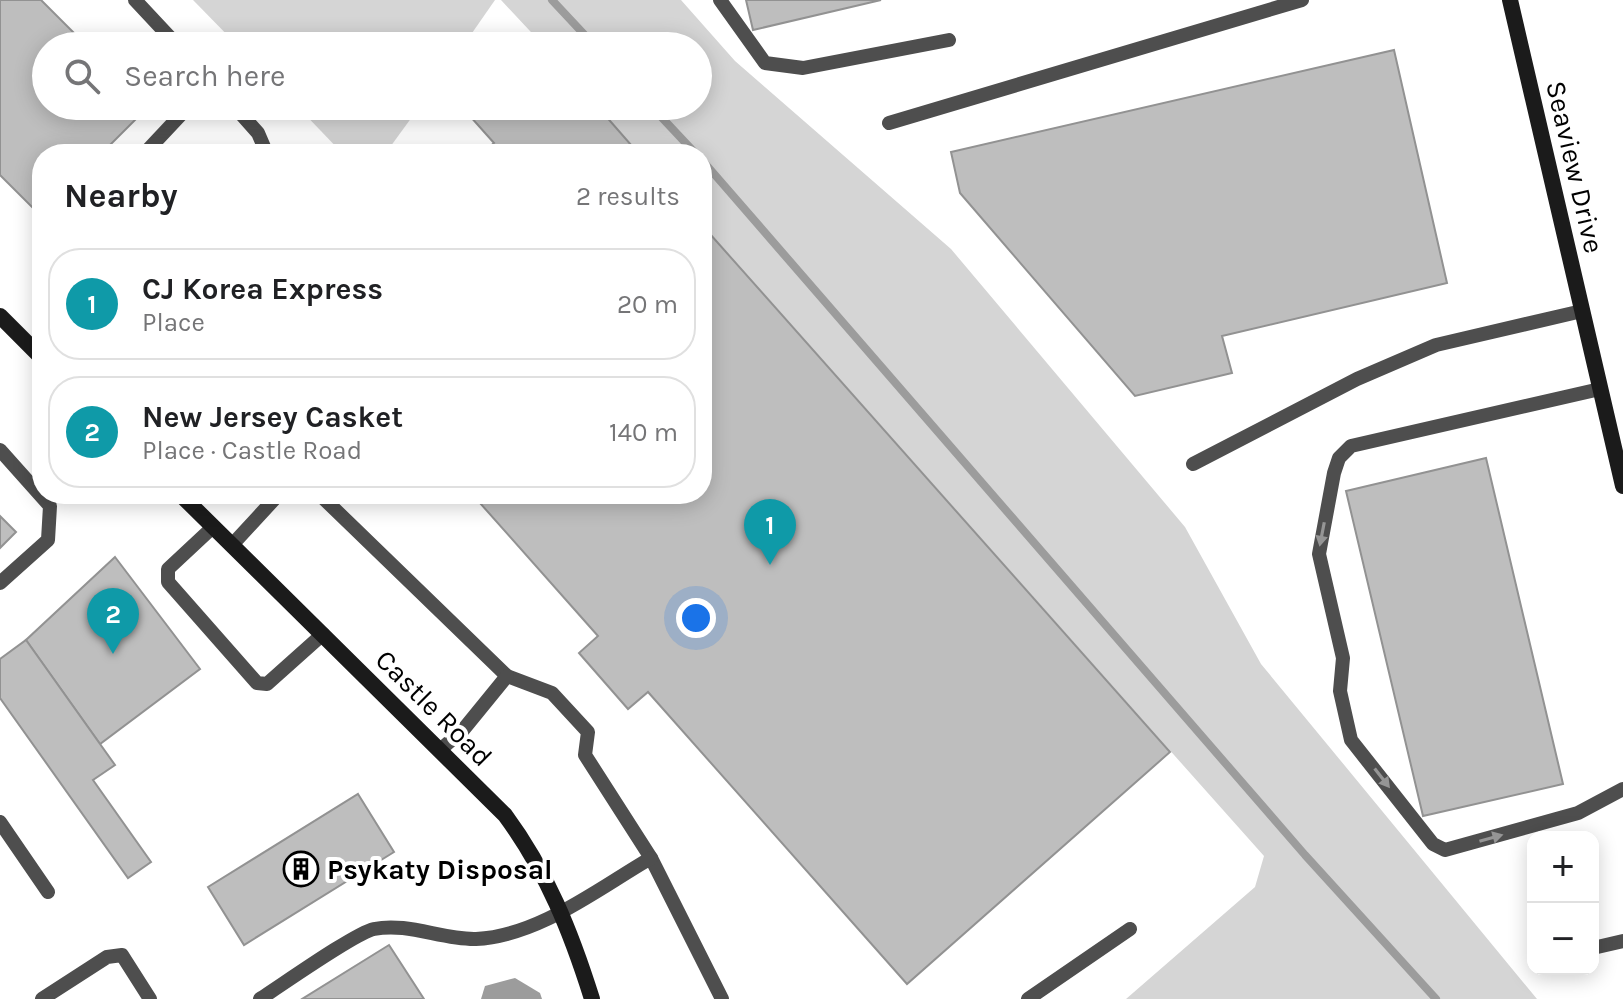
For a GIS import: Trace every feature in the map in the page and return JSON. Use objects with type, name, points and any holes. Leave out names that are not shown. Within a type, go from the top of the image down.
[{"type":"street","name":"Seaview Drive","points":[[1510,0],[1623,486]]},
{"type":"street","points":[[0,316],[32,348]]},
{"type":"street","name":"Castle Road","points":[[190,504],[505,815],[543,869],[562,910],[592,999]]},
{"type":"lane","points":[[135,0],[165,32]]},
{"type":"lane","points":[[720,0],[765,63],[803,68],[949,40]]},
{"type":"lane","points":[[889,123],[1302,0]]},
{"type":"lane","points":[[153,144],[176,120]]},
{"type":"lane","points":[[246,120],[263,144]]},
{"type":"lane","points":[[1193,464],[1357,379],[1436,345],[1582,311]]},
{"type":"lane","points":[[1527,834],[1445,850],[1433,844],[1351,740],[1340,691],[1343,658],[1319,554],[1339,458],[1351,446],[1600,389]]},
{"type":"lane","points":[[0,450],[32,486]]},
{"type":"lane","points":[[0,583],[48,540],[48,504]]},
{"type":"lane","points":[[232,545],[270,504]]},
{"type":"lane","points":[[329,504],[507,676],[552,693],[588,732],[585,755],[651,858],[698,958],[722,999]]},
{"type":"lane","points":[[213,527],[168,569],[168,582],[257,683],[267,684],[323,634]]},
{"type":"lane","points":[[440,750],[463,730],[507,676]]},
{"type":"lane","points":[[1540,831],[1623,789]]},
{"type":"lane","points":[[0,822],[48,892]]},
{"type":"lane","points":[[260,999],[371,929],[399,928],[475,939],[510,933],[562,910],[651,858]]},
{"type":"lane","points":[[1028,999],[1130,929]]},
{"type":"lane","points":[[1599,947],[1623,941]]},
{"type":"lane","points":[[42,999],[107,957],[122,955],[150,999]]},
{"type":"shaded area","points":[[193,0],[495,0],[473,32],[224,32]]},
{"type":"shaded area","points":[[501,0],[681,0],[709,32],[531,32]]},
{"type":"shaded area","points":[[712,35],[735,61],[951,249],[1185,527],[1261,664],[1537,999],[1126,999],[1255,887],[1264,856],[712,236],[712,144],[630,144],[609,120],[712,120]]},
{"type":"shaded area","points":[[310,120],[410,120],[392,144],[333,144]]},
{"type":"shaded area","points":[[515,978],[540,993],[542,999],[481,999],[485,986]]},
{"type":"building","points":[[0,0],[41,0],[73,32],[32,32],[32,120],[135,120],[111,144],[32,144],[32,207],[0,175]]},
{"type":"building","points":[[746,0],[881,0],[753,30]]},
{"type":"building","points":[[1394,50],[1447,283],[1222,336],[1232,373],[1135,396],[960,193],[951,152]]},
{"type":"building","points":[[473,120],[609,120],[630,144],[493,144]]},
{"type":"building","points":[[712,236],[1170,752],[907,984],[648,692],[628,709],[579,653],[598,636],[481,504],[712,504]]},
{"type":"building","points":[[1486,458],[1563,784],[1423,816],[1346,491]]},
{"type":"building","points":[[0,516],[16,532],[0,548]]},
{"type":"building","points":[[115,557],[200,669],[100,744],[26,640]]},
{"type":"building","points":[[26,640],[115,765],[93,780],[151,862],[128,878],[0,698],[0,659]]},
{"type":"building","name":"Psykaty Disposal","points":[[358,794],[394,852],[244,945],[208,887]]},
{"type":"building","points":[[389,945],[424,999],[302,999]]},
{"type":"waterway","points":[[552,0],[582,32]]},
{"type":"waterway","points":[[664,120],[687,144]]},
{"type":"waterway","points":[[712,172],[1305,855],[1436,999]]},
{"type":"place","name":"CJ Korea Express","points":[[770,565]]},
{"type":"place","name":"New Jersey Casket","points":[[113,654]]},
{"type":"place","name":"Psykaty Disposal","points":[[301,869]]}]
